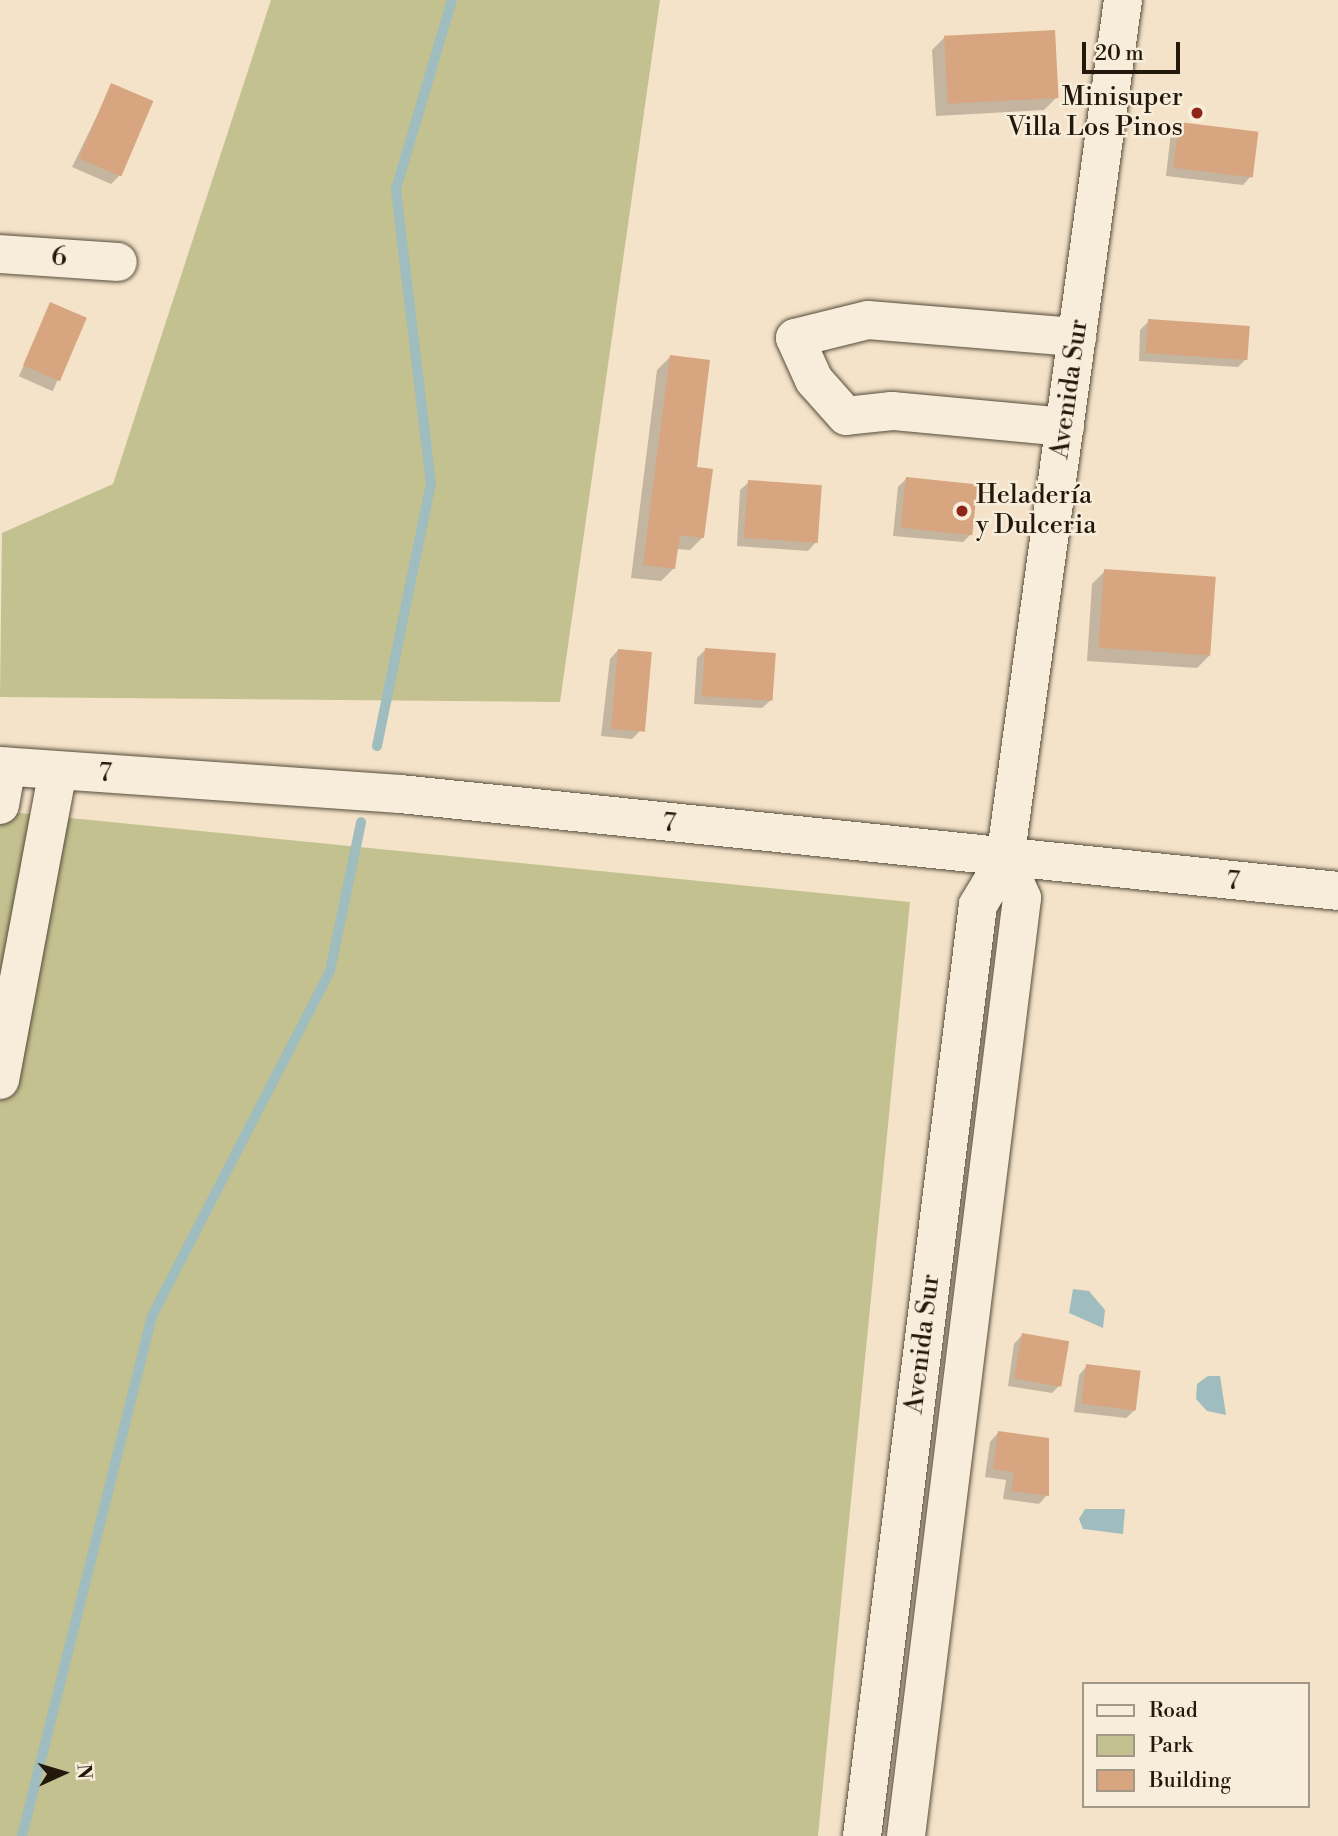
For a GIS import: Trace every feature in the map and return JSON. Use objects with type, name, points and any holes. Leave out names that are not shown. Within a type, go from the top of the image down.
[{"type":"street","name":"Avenida Sur","points":[[862,1836],[978,905],[1005,860],[1123,0]]},
{"type":"street","name":"6","points":[[0,254],[118,262]]},
{"type":"street","points":[[1065,427],[892,411],[846,416],[814,380],[794,338],[868,320],[1077,337]]},
{"type":"street","points":[[0,805],[3,766]]},
{"type":"street","name":"7","points":[[3,766],[400,794],[1005,860],[1338,891]]},
{"type":"street","points":[[0,1080],[58,771]]},
{"type":"street","name":"Avenida Sur","points":[[906,1836],[1023,898],[1005,860]]},
{"type":"green space","points":[[271,0],[660,0],[560,702],[0,697],[2,533],[113,484]]},
{"type":"green space","points":[[0,811],[910,902],[818,1836],[0,1836]]},
{"type":"water","points":[[1073,1289],[1089,1291],[1105,1310],[1103,1328],[1069,1313]]},
{"type":"water","points":[[1208,1376],[1220,1376],[1226,1415],[1207,1411],[1196,1399],[1197,1384]]},
{"type":"water","points":[[1085,1509],[1125,1509],[1123,1534],[1083,1529],[1079,1519]]},
{"type":"building","points":[[1055,30],[1059,98],[948,104],[944,36]]},
{"type":"building","points":[[111,83],[153,101],[121,176],[79,158]]},
{"type":"building","points":[[1179,122],[1258,132],[1253,177],[1173,168]]},
{"type":"building","points":[[50,302],[87,318],[60,381],[23,366]]},
{"type":"building","points":[[1148,319],[1250,326],[1247,360],[1146,353]]},
{"type":"building","points":[[670,355],[710,360],[697,467],[713,469],[704,538],[680,535],[675,569],[643,565]]},
{"type":"building","points":[[906,477],[978,485],[972,535],[901,528]]},
{"type":"building","points":[[748,480],[822,485],[818,543],[744,538]]},
{"type":"building","points":[[1104,569],[1216,577],[1210,656],[1098,648]]},
{"type":"building","points":[[705,648],[776,653],[772,701],[702,696]]},
{"type":"building","points":[[618,649],[652,652],[645,732],[611,729]]},
{"type":"building","points":[[1022,1333],[1069,1341],[1061,1387],[1014,1378]]},
{"type":"building","points":[[1086,1364],[1141,1371],[1136,1410],[1081,1404]]},
{"type":"building","points":[[998,1431],[1049,1438],[1049,1496],[1011,1491],[1014,1472],[993,1469]]},
{"type":"waterway","points":[[377,746],[431,484],[396,189],[452,0]]},
{"type":"waterway","points":[[22,1836],[152,1316],[330,971],[361,822]]},
{"type":"place","name":"Minisuper Villa Los Pinos","points":[[1197,113]]},
{"type":"place","name":"Heladería y Dulceria","points":[[962,511]]}]
